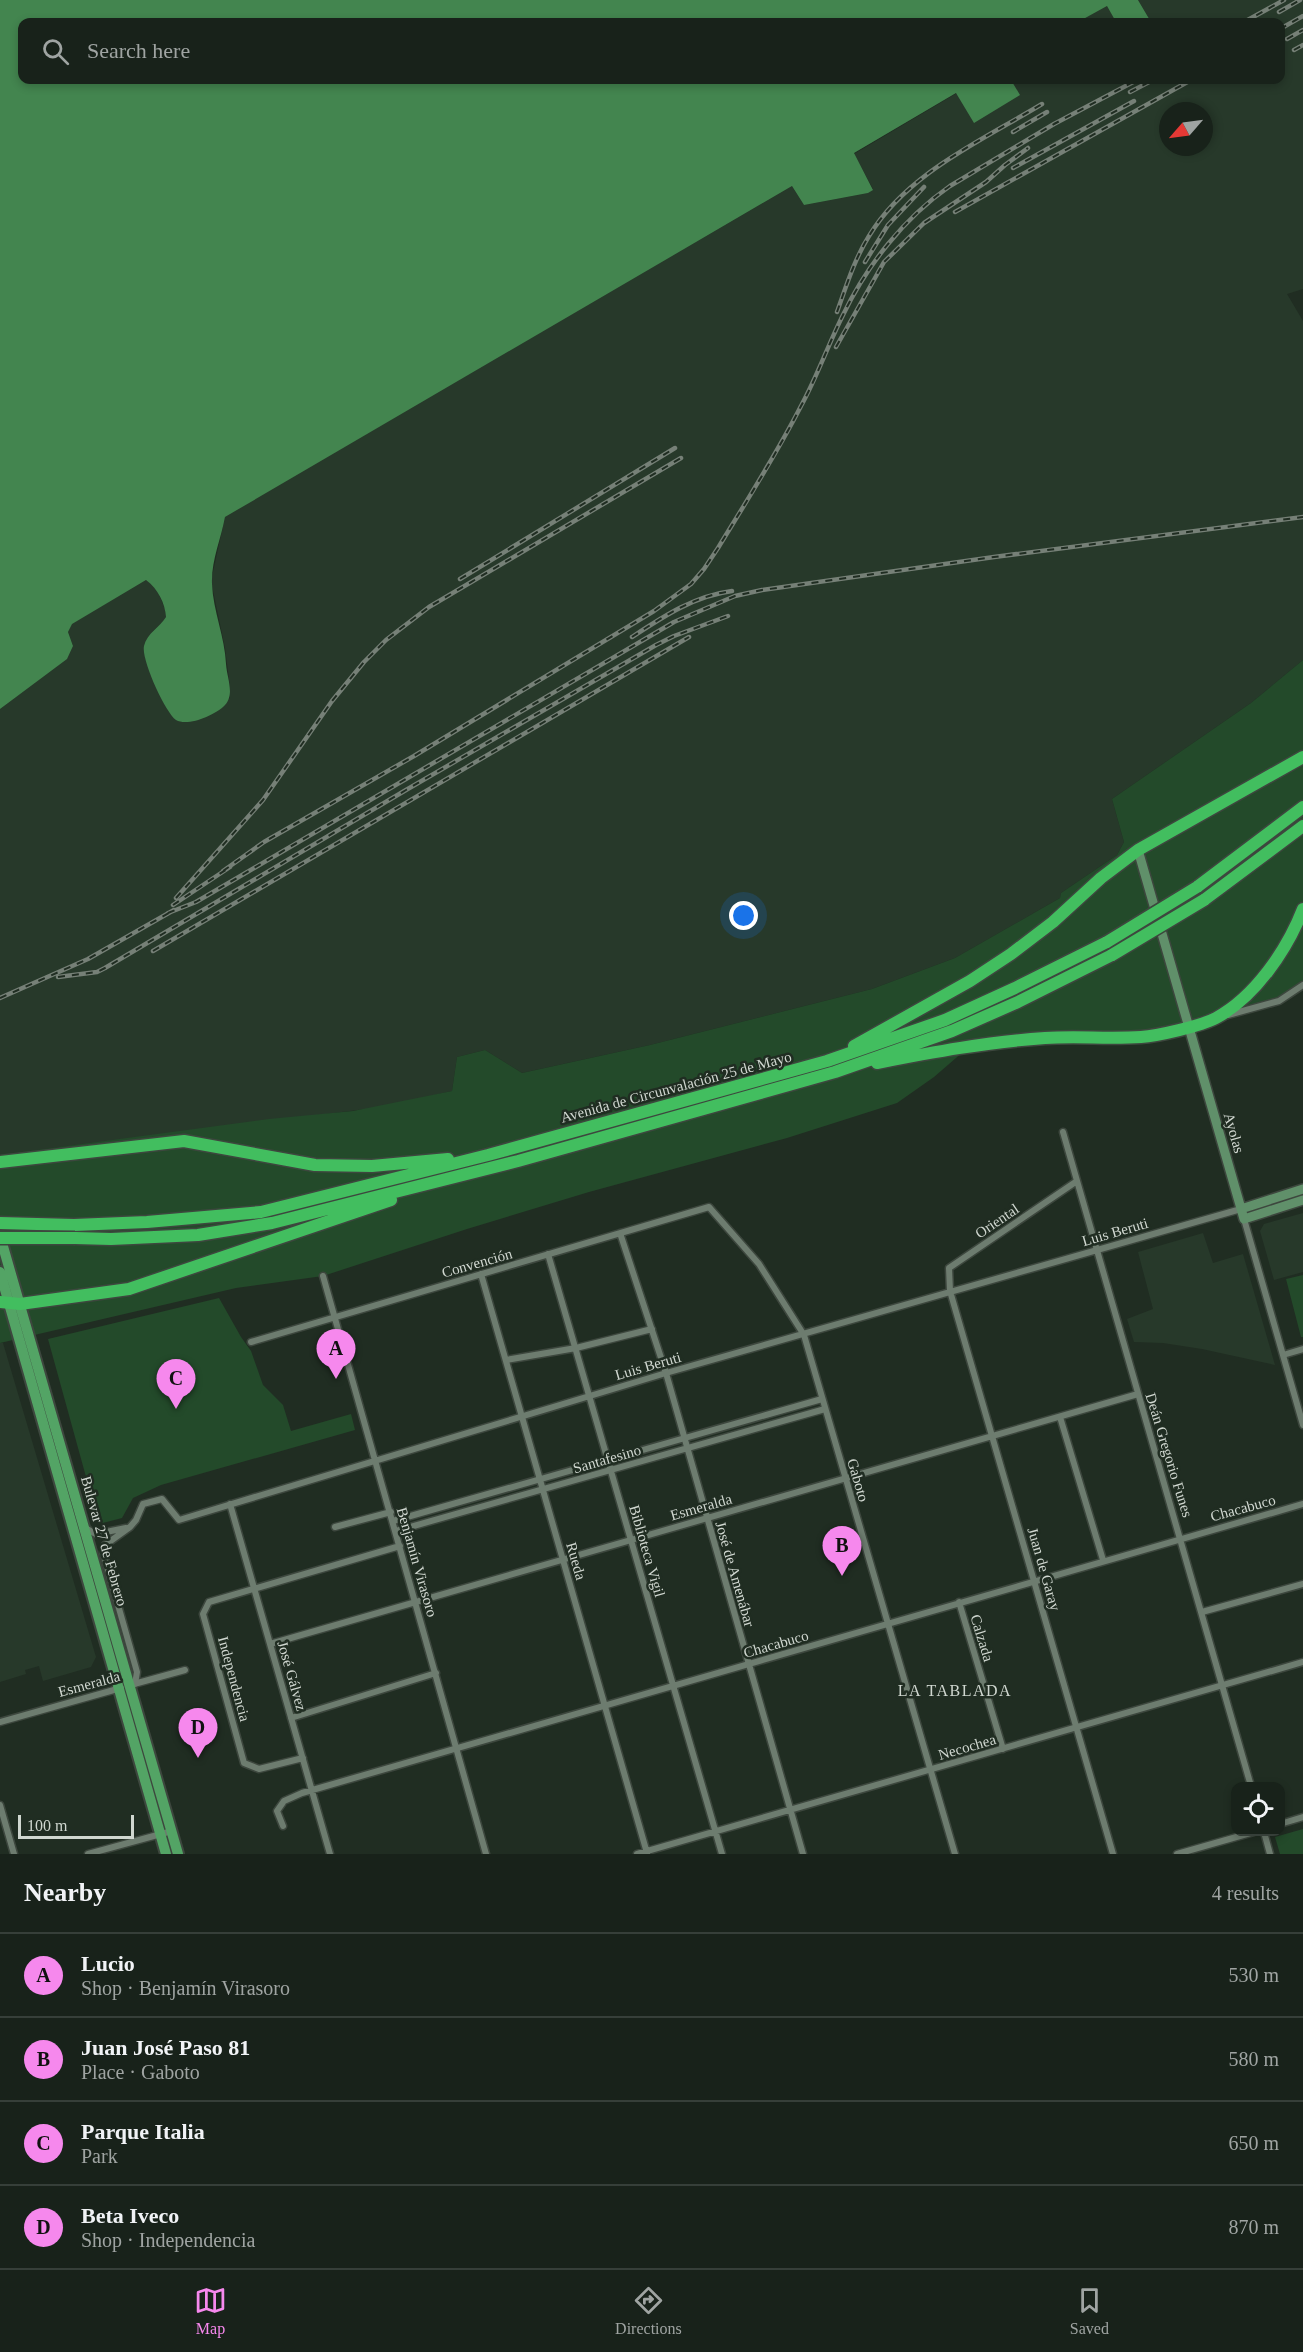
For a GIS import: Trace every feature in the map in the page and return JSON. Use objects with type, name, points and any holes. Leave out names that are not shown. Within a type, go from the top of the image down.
[{"type":"highway","points":[[827,1061],[970,981],[1053,922],[1101,878],[1138,850],[1303,757]]},
{"type":"highway","name":"Avenida de Circunvalación 25 de Mayo","points":[[0,1223],[114,1224],[261,1212],[488,1155],[827,1061],[945,1020],[1107,942],[1197,887],[1303,807]]},
{"type":"highway","name":"Avenida de Circunvalación 25 de Mayo","points":[[0,1237],[144,1238],[198,1235],[272,1223],[466,1173],[835,1072],[963,1026],[1018,1002],[1112,955],[1204,900],[1303,826]]},
{"type":"highway","points":[[835,1072],[970,1045],[1046,1038],[1143,1037],[1188,1027],[1215,1018],[1245,996],[1266,974],[1297,925],[1303,909]]},
{"type":"highway","points":[[0,1162],[184,1141],[315,1164],[372,1166],[488,1155]]},
{"type":"highway","points":[[10,1303],[129,1289],[466,1173]]},
{"type":"main road","name":"Bulevar 27 de Febrero","points":[[0,1237],[10,1303],[166,1854]]},
{"type":"main road","name":"Bulevar 27 de Febrero","points":[[0,1272],[85,1528],[133,1685],[178,1854]]},
{"type":"street","name":"Ayolas","points":[[1138,850],[1303,1425]]},
{"type":"street","points":[[1215,1018],[1279,1001],[1303,985]]},
{"type":"street","name":"Deán Gregorio Funes","points":[[1063,1132],[1250,1782]]},
{"type":"street","name":"Oriental","points":[[950,1291],[949,1268],[1077,1181]]},
{"type":"street","points":[[1242,1214],[1303,1190]]},
{"type":"street","points":[[1242,1214],[1303,1200]]},
{"type":"street","name":"Convención","points":[[250,1342],[709,1207]]},
{"type":"street","name":"Gaboto","points":[[709,1207],[759,1264],[804,1335],[955,1854]]},
{"type":"street","name":"Luis Beruti","points":[[130,1527],[143,1504],[162,1499],[178,1520],[376,1459],[950,1291],[1097,1250],[1242,1214]]},
{"type":"street","name":"José de Amenábar","points":[[620,1233],[666,1373],[803,1854]]},
{"type":"street","name":"Biblioteca Vigil","points":[[548,1254],[722,1854]]},
{"type":"street","name":"Rueda","points":[[482,1274],[647,1853]]},
{"type":"street","name":"Benjamín Virasoro","points":[[323,1276],[486,1854]]},
{"type":"street","name":"Juan de Garay","points":[[950,1291],[1113,1854]]},
{"type":"street","points":[[506,1360],[576,1348],[652,1329]]},
{"type":"street","points":[[1283,1354],[1303,1349]]},
{"type":"street","name":"Esmeralda","points":[[270,1644],[1138,1394]]},
{"type":"street","name":"Santafesino","points":[[393,1521],[822,1399]]},
{"type":"street","name":"Santafesino","points":[[396,1531],[825,1409]]},
{"type":"street","points":[[1060,1417],[1103,1560]]},
{"type":"street","name":"José Gálvez","points":[[230,1504],[330,1854]]},
{"type":"street","name":"Chacabuco","points":[[283,1826],[277,1811],[284,1801],[312,1790],[1181,1537],[1303,1504]]},
{"type":"street","points":[[335,1527],[391,1512]]},
{"type":"street","points":[[85,1528],[96,1534],[130,1527]]},
{"type":"street","points":[[130,1527],[109,1541],[103,1552],[137,1672],[133,1685]]},
{"type":"street","points":[[254,1589],[400,1546]]},
{"type":"street","points":[[1202,1612],[1303,1584]]},
{"type":"street","name":"Independencia","points":[[254,1589],[209,1602],[203,1614],[244,1763],[259,1769],[303,1758]]},
{"type":"street","name":"Calzada","points":[[959,1602],[1003,1749]]},
{"type":"street","name":"Necochea","points":[[637,1854],[647,1853],[716,1831],[1303,1662]]},
{"type":"street","name":"Esmeralda","points":[[0,1722],[185,1670]]},
{"type":"street","points":[[291,1718],[436,1674]]},
{"type":"street","points":[[0,1805],[14,1854]]},
{"type":"street","points":[[1285,1823],[1303,1817]]},
{"type":"street","points":[[88,1854],[172,1831]]},
{"type":"street","points":[[1177,1854],[1240,1836]]},
{"type":"street","points":[[1265,1836],[1270,1854]]},
{"type":"shaded area","points":[[0,0],[1138,0],[1149,18],[1114,18],[1107,6],[1085,18],[18,18],[18,84],[1013,84],[1020,95],[974,123],[956,93],[854,153],[873,190],[868,193],[804,205],[792,186],[225,517],[215,558],[212,584],[230,693],[227,703],[214,713],[194,721],[181,722],[171,715],[160,696],[146,662],[144,646],[166,617],[160,597],[146,580],[72,624],[68,632],[73,646],[67,659],[0,709]]},
{"type":"shaded area","points":[[1138,0],[1303,0],[1303,289],[1287,294],[1303,321],[1303,660],[1251,703],[1112,799],[1124,842],[1117,855],[1061,893],[1060,898],[955,958],[872,989],[650,1045],[522,1073],[485,1050],[457,1057],[452,1091],[382,1107],[0,1155],[0,709],[67,658],[73,646],[68,632],[71,624],[146,580],[151,583],[158,592],[166,617],[153,631],[145,658],[169,712],[183,722],[198,719],[230,698],[225,648],[211,581],[225,517],[792,186],[804,205],[868,193],[873,189],[854,154],[957,93],[1019,95],[1013,84],[1285,84],[1285,18],[1149,18]]},
{"type":"shaded area","points":[[1107,6],[1114,18],[1085,18]]},
{"type":"shaded area","points":[[1303,660],[1303,985],[1279,1001],[1143,1037],[971,1045],[934,1077],[897,1103],[787,1138],[589,1192],[323,1276],[236,1288],[0,1343],[0,1155],[269,1119],[353,1111],[452,1091],[457,1057],[485,1050],[522,1073],[650,1045],[872,989],[955,958],[1060,898],[1061,893],[1117,855],[1124,842],[1112,799],[1251,703]]},
{"type":"shaded area","points":[[1303,1213],[1303,1272],[1274,1280],[1260,1231],[1264,1224]]},
{"type":"shaded area","points":[[1203,1233],[1213,1263],[1243,1254],[1275,1365],[1202,1349],[1163,1343],[1134,1342],[1127,1319],[1153,1309],[1138,1252]]},
{"type":"shaded area","points":[[1303,1275],[1303,1337],[1301,1337],[1286,1279]]},
{"type":"shaded area","points":[[219,1298],[251,1351],[263,1385],[283,1405],[291,1431],[351,1414],[355,1430],[161,1485],[133,1498],[122,1518],[99,1524],[48,1339]]},
{"type":"shaded area","points":[[0,1343],[3,1343],[96,1657],[91,1667],[43,1681],[39,1666],[25,1670],[26,1674],[0,1682]]},
{"type":"shaded area","points":[[1303,1829],[1303,1854],[1280,1854],[1275,1837]]},
{"type":"railway","points":[[1251,18],[1284,0]]},
{"type":"railway","points":[[1279,12],[1300,0]]},
{"type":"railway","points":[[1285,26],[1303,16]]},
{"type":"railway","points":[[1287,39],[1303,30]]},
{"type":"railway","points":[[1294,50],[1303,45]]},
{"type":"railway","points":[[223,871],[264,842],[414,756],[654,611],[691,584],[718,548],[761,478],[807,395],[838,326],[863,278],[902,228],[950,186],[1054,124],[1129,84]]},
{"type":"railway","points":[[1130,92],[1145,84]]},
{"type":"railway","points":[[955,212],[1184,84]]},
{"type":"railway","points":[[1013,168],[1134,101]]},
{"type":"railway","points":[[837,312],[859,254],[869,236],[903,194],[924,176],[970,145],[1042,104]]},
{"type":"railway","points":[[1013,132],[1047,112]]},
{"type":"railway","points":[[836,347],[884,262],[924,223],[986,182],[1028,148]]},
{"type":"railway","points":[[865,262],[888,225],[924,187]]},
{"type":"railway","points":[[460,579],[675,448]]},
{"type":"railway","points":[[176,898],[263,800],[332,701],[364,662],[386,640],[429,607],[681,458]]},
{"type":"railway","points":[[168,913],[196,902],[674,622],[735,596],[762,590],[994,557],[1303,517]]},
{"type":"railway","points":[[632,637],[692,602],[732,591]]},
{"type":"railway","points":[[58,977],[97,972],[105,968],[656,645],[728,616]]},
{"type":"railway","points":[[153,951],[689,637]]},
{"type":"railway","points":[[173,905],[230,867]]},
{"type":"railway","points":[[0,998],[88,959],[174,910]]},
{"type":"place","name":"Lucio","points":[[336,1379]]},
{"type":"place","name":"Parque Italia","points":[[176,1409]]},
{"type":"place","name":"Juan José Paso 81","points":[[842,1576]]},
{"type":"place","name":"Beta Iveco","points":[[198,1758]]},
{"type":"district","name":"LA TABLADA","points":[[955,1690]]}]
